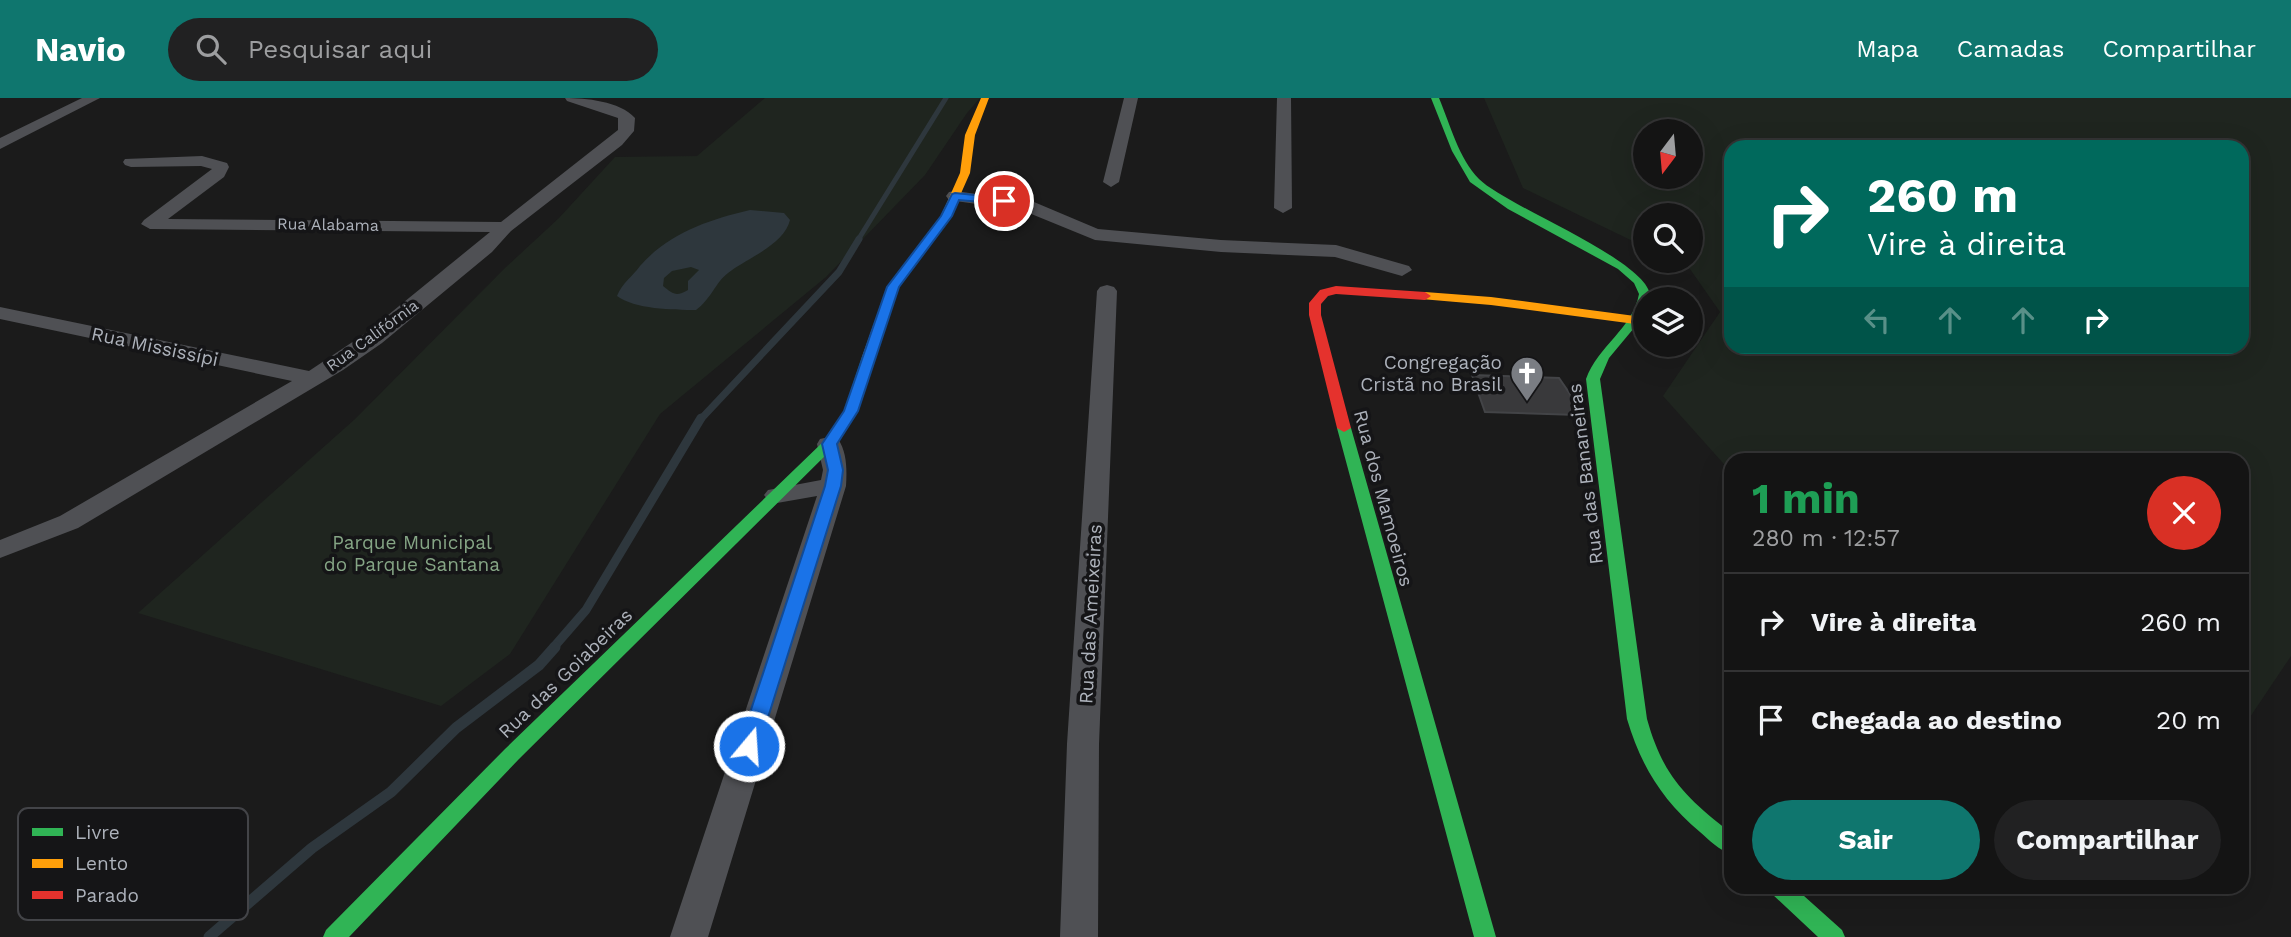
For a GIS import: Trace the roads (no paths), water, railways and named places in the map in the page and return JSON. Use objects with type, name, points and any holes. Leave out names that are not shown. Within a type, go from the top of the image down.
[{"type":"street","points":[[0,145],[93,98]]},
{"type":"street","name":"Rua Califórnia","points":[[0,550],[69,522],[374,338],[485,248],[505,227],[606,150],[626,131],[628,118],[572,98]]},
{"type":"street","name":"Rua das Goiabeiras","points":[[334,937],[512,754],[829,444],[851,411],[893,287],[946,216],[965,173],[970,135],[985,98]]},
{"type":"street","points":[[1111,182],[1131,98]]},
{"type":"street","points":[[1283,208],[1284,98]]},
{"type":"street","name":"Rua das Bananeiras","points":[[1435,98],[1451,139],[1475,181],[1514,210],[1621,264],[1640,280],[1643,287]]},
{"type":"street","name":"Rua Alabama","points":[[131,162],[202,161],[220,167],[218,173],[150,224],[222,222],[505,227]]},
{"type":"street","points":[[955,196],[1028,206],[1095,234],[1207,245],[1336,251],[1402,270]]},
{"type":"street","name":"Rua dos Mamoeiros","points":[[1485,937],[1440,767],[1383,580],[1315,315],[1315,303],[1324,293],[1336,290],[1420,294],[1633,320]]},
{"type":"street","name":"Rua das Ameixeiras","points":[[1079,937],[1083,744],[1107,291]]},
{"type":"street","name":"Rua Mississípi","points":[[0,313],[311,378]]},
{"type":"street","name":"Rua das Bananeiras","points":[[1633,322],[1602,356],[1595,368],[1593,379],[1637,719],[1642,746],[1654,773],[1688,811],[1724,839]]},
{"type":"street","points":[[689,937],[833,486],[835,470],[829,444]]},
{"type":"street","points":[[777,495],[833,486]]},
{"type":"street","name":"Rua Califórnia","points":[[0,570],[30,540]]},
{"type":"street","points":[[1787,894],[1834,937]]},
{"type":"waterway","points":[[858,240],[946,98]]},
{"type":"waterway","points":[[700,420],[839,272],[859,239]]},
{"type":"waterway","points":[[553,648],[586,610],[701,418]]},
{"type":"waterway","points":[[248,903],[312,848],[391,792],[456,728],[539,665],[555,647]]},
{"type":"waterway","points":[[209,937],[229,920]]},
{"type":"place","name":"Congregação Cristã no Brasil","points":[[1527,403]]},
{"type":"park label","name":"Parque Municipal do Parque Santana","points":[[412,553]]}]
